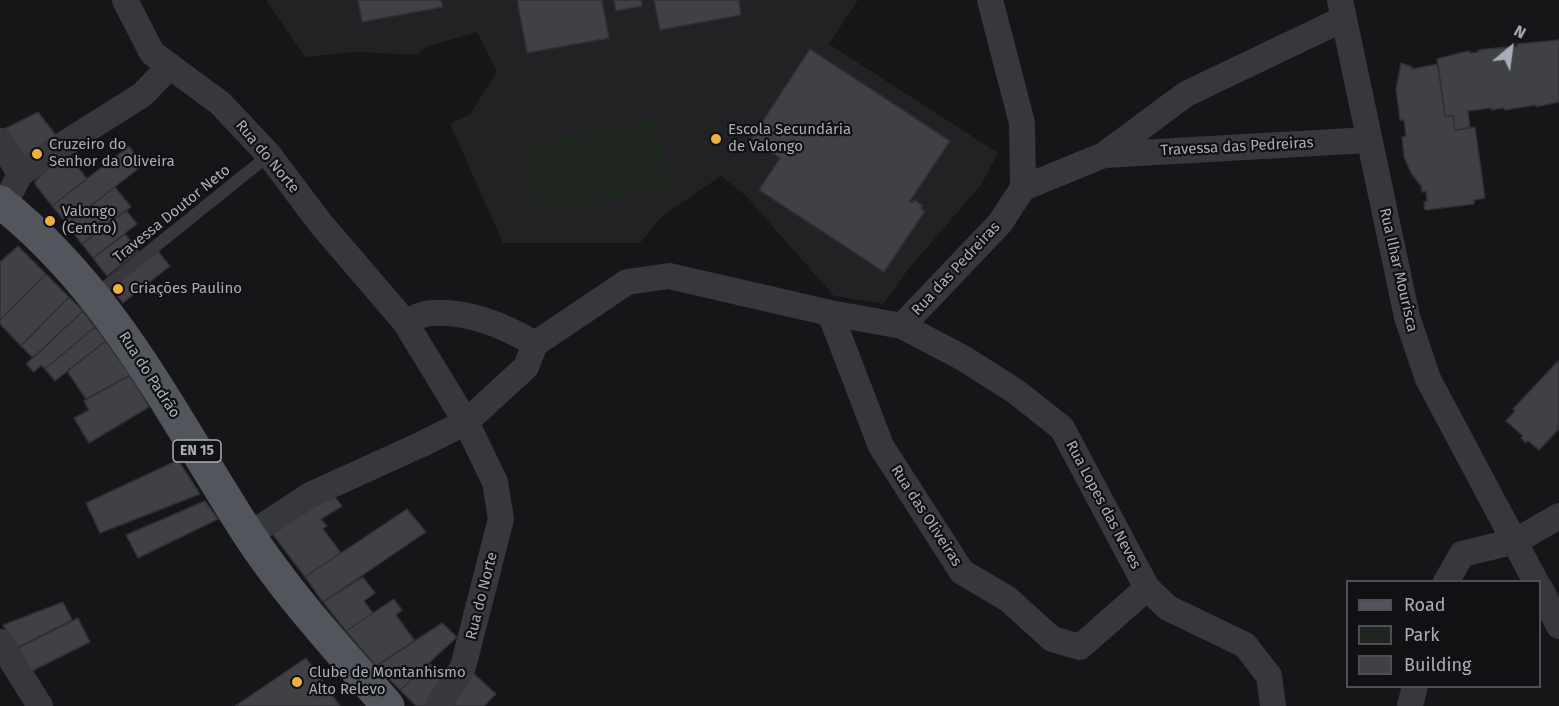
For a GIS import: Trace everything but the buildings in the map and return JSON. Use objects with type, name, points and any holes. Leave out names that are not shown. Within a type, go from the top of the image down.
[{"type":"main road","name":"Rua do Padrão","points":[[2,204],[57,253],[94,295],[132,347],[249,535],[309,616],[388,706]]},
{"type":"street","name":"Rua do Norte","points":[[124,0],[152,53],[220,103],[269,155],[321,224],[405,322],[466,422],[495,482],[501,519],[464,667],[438,706]]},
{"type":"street","points":[[990,0],[1022,123],[1023,188],[1104,155],[1185,93],[1342,9]]},
{"type":"street","name":"Rua Ilhar Mourisca","points":[[1342,9],[1407,317],[1428,379],[1535,580]]},
{"type":"street","points":[[2,204],[20,174],[142,95],[170,66]]},
{"type":"street","name":"Travessa das Pedreiras","points":[[1104,155],[1369,140]]},
{"type":"street","points":[[0,141],[20,174]]},
{"type":"street","name":"Rua das Pedreiras","points":[[535,344],[627,282],[669,276],[830,313],[902,326],[1000,223],[1023,188]]},
{"type":"street","points":[[249,535],[310,495],[466,422],[526,367],[535,344],[508,328],[467,317],[430,313],[405,322]]},
{"type":"street","name":"Rua das Oliveiras","points":[[830,313],[881,446],[962,572],[1008,599],[1052,639],[1080,647],[1147,588]]},
{"type":"street","name":"Rua Lopes das Neves","points":[[902,326],[963,358],[1015,392],[1062,428],[1147,588],[1168,608],[1245,645],[1269,676],[1273,706]]},
{"type":"street","points":[[1447,580],[1462,554],[1516,541],[1559,516]]},
{"type":"street","points":[[1541,592],[1559,627]]},
{"type":"street","points":[[0,642],[40,706]]},
{"type":"street","points":[[1410,706],[1415,688]]},
{"type":"lane","name":"Travessa Doutor Neto","points":[[94,295],[269,155]]},
{"type":"shaded area","name":"Escola Secundária de Valongo","points":[[266,0],[858,0],[829,44],[998,153],[981,185],[910,267],[883,304],[834,296],[745,195],[721,176],[662,216],[640,243],[503,243],[450,124],[470,114],[497,72],[477,32],[426,47],[418,55],[356,52],[305,57]]},
{"type":"green space","points":[[657,119],[671,189],[536,215],[522,144]]},
{"type":"place","name":"Escola Secundária de Valongo","points":[[716,139]]},
{"type":"place","name":"Cruzeiro do Senhor da Oliveira","points":[[37,154]]},
{"type":"place","name":"Valongo (Centro)","points":[[50,221]]},
{"type":"place","name":"Criações Paulino","points":[[118,289]]},
{"type":"place","name":"Clube de Montanhismo Alto Relevo","points":[[297,682]]}]
